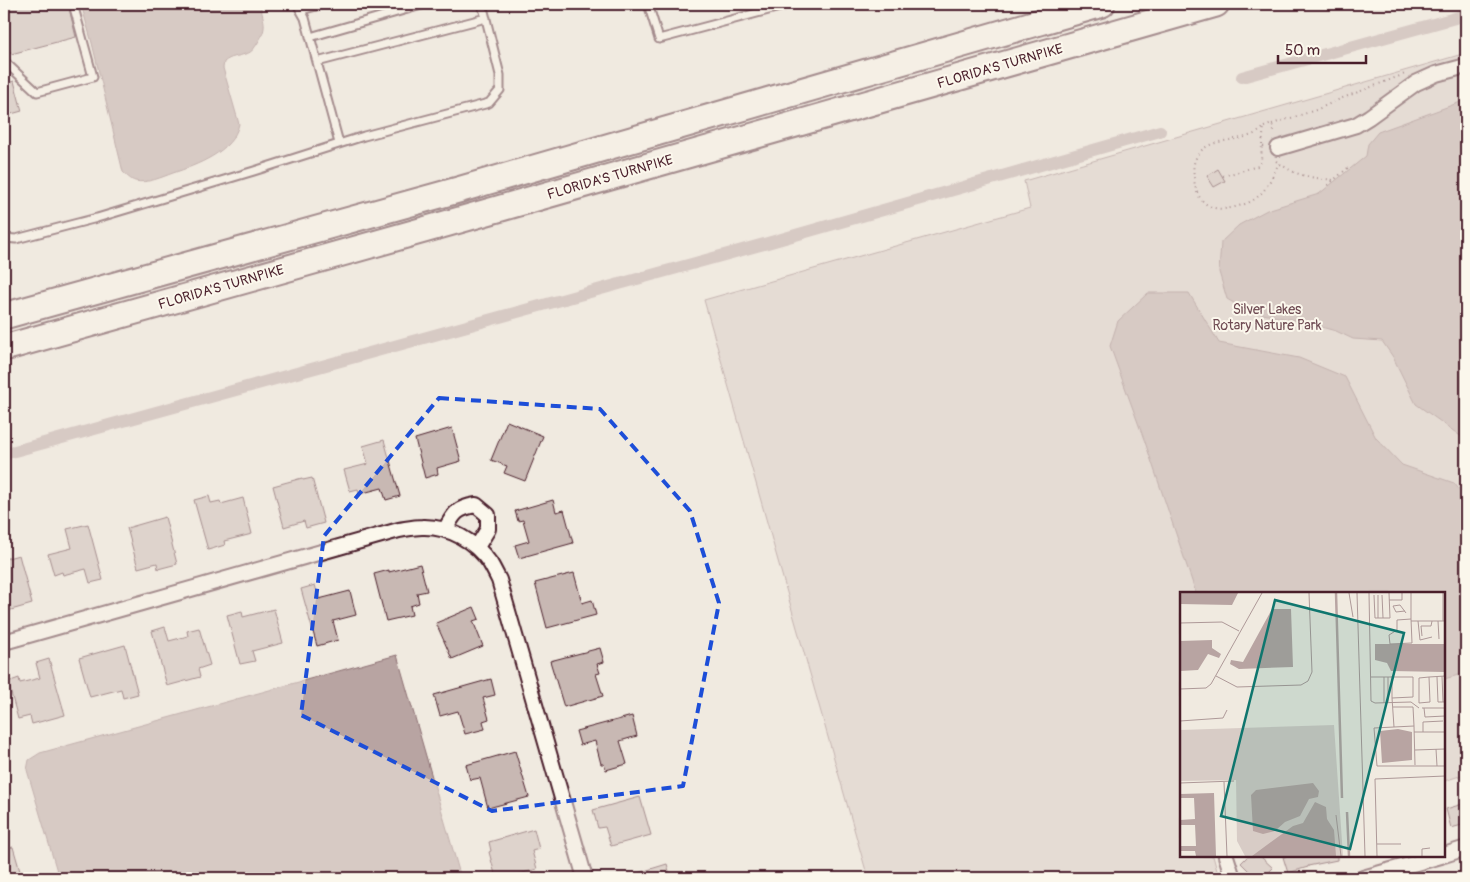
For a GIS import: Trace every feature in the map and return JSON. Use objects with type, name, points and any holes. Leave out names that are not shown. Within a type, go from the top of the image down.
[{"type":"highway","points":[[4,316],[458,190],[1102,4]]},
{"type":"highway","name":"FLORIDA'S TURNPIKE","points":[[4,348],[463,219],[1162,15],[1216,4]]},
{"type":"street","points":[[1273,153],[1356,125],[1416,83],[1436,74],[1466,66]]},
{"type":"street","points":[[445,530],[453,515],[464,507],[476,505],[488,514],[488,528],[477,547]]},
{"type":"street","points":[[4,642],[398,530],[423,527],[445,530],[464,538],[477,547],[489,562],[499,580],[585,878]]},
{"type":"street","points":[[1445,854],[1466,848]]},
{"type":"street","points":[[1226,857],[1233,878]]},
{"type":"street","points":[[1363,878],[1435,857]]},
{"type":"lane","points":[[4,61],[37,92],[93,77],[73,4]]},
{"type":"lane","points":[[324,4],[299,7],[305,18],[339,143]]},
{"type":"lane","points":[[310,37],[425,4]]},
{"type":"lane","points":[[4,238],[16,240],[97,218],[254,172],[339,143],[489,103],[500,90],[500,75],[481,4]]},
{"type":"lane","points":[[648,4],[660,39],[790,4]]},
{"type":"lane","points":[[317,62],[486,18]]},
{"type":"path","points":[[1279,163],[1256,199],[1239,206],[1228,209],[1210,207],[1203,202],[1196,191],[1193,168],[1195,160],[1201,151],[1223,141],[1250,137],[1272,124],[1301,115],[1409,73]]},
{"type":"path","points":[[1272,124],[1273,153]]},
{"type":"path","points":[[1222,176],[1260,164],[1264,128]]},
{"type":"path","points":[[1262,146],[1273,153],[1279,163],[1294,173],[1302,176],[1334,180]]},
{"type":"path","points":[[1328,185],[1350,166]]},
{"type":"highlighted area","points":[[439,398],[600,409],[690,511],[719,603],[683,786],[492,811],[301,715],[324,536]]},
{"type":"green space","name":"Silver Lakes Rotary Nature Park","points":[[1466,53],[1466,774],[1445,781],[1445,592],[1180,592],[1180,857],[1213,857],[1219,878],[868,878],[704,300],[1030,208],[1024,181]]},
{"type":"shaded area","points":[[81,4],[260,4],[264,29],[257,44],[249,53],[224,62],[223,68],[239,124],[230,142],[213,156],[182,170],[144,182],[130,179],[123,172]]},
{"type":"shaded area","points":[[1466,100],[1466,440],[1416,404],[1393,357],[1382,341],[1353,339],[1336,331],[1299,321],[1247,311],[1227,299],[1219,272],[1221,242],[1239,225],[1267,210],[1319,194],[1366,156],[1368,144],[1378,132]]},
{"type":"shaded area","points":[[1148,293],[1189,293],[1219,343],[1299,358],[1345,377],[1376,438],[1402,465],[1454,483],[1466,498],[1466,673],[1445,679],[1445,592],[1196,592],[1110,346],[1118,321]]},
{"type":"shaded area","points":[[397,655],[461,878],[59,878],[27,770],[29,760],[40,753]]},
{"type":"building","points":[[4,4],[68,4],[76,37],[11,54],[10,51],[7,52],[4,38]]},
{"type":"building","points":[[14,81],[22,111],[4,116],[4,84]]},
{"type":"building","points":[[1218,169],[1225,181],[1214,187],[1207,176]]},
{"type":"building","points":[[507,421],[543,436],[525,481],[504,473],[507,466],[491,460]]},
{"type":"building","points":[[452,428],[461,461],[437,468],[438,474],[425,478],[415,439]]},
{"type":"building","points":[[384,440],[400,496],[386,500],[382,488],[359,494],[358,489],[350,491],[344,470],[368,464],[363,446]]},
{"type":"building","points":[[302,478],[303,480],[312,478],[324,523],[306,528],[304,521],[284,527],[273,486]]},
{"type":"building","points":[[209,496],[211,503],[220,501],[221,504],[243,498],[252,534],[224,541],[225,545],[208,550],[194,500]]},
{"type":"building","points":[[553,500],[556,512],[564,510],[573,543],[519,558],[515,545],[529,541],[523,520],[518,521],[515,511]]},
{"type":"building","points":[[165,517],[177,564],[158,569],[157,563],[138,568],[127,528]]},
{"type":"building","points":[[88,524],[103,580],[90,583],[86,569],[63,575],[62,572],[54,575],[48,554],[72,548],[67,529]]},
{"type":"building","points":[[19,555],[32,604],[4,612],[4,559]]},
{"type":"building","points":[[420,564],[427,591],[417,593],[419,603],[410,606],[412,615],[386,621],[374,574]]},
{"type":"building","points":[[574,573],[582,603],[592,600],[596,615],[547,628],[535,583]]},
{"type":"building","points":[[315,585],[319,599],[350,591],[356,615],[333,621],[338,640],[317,646],[301,589]]},
{"type":"building","points":[[474,607],[479,619],[473,621],[483,646],[452,659],[436,623]]},
{"type":"building","points":[[274,609],[283,643],[252,651],[255,661],[240,664],[227,615],[242,611],[243,617]]},
{"type":"building","points":[[165,627],[169,641],[188,636],[187,631],[199,628],[210,665],[198,669],[200,677],[167,686],[152,631]]},
{"type":"building","points":[[125,645],[138,694],[123,698],[121,689],[90,697],[79,658]]},
{"type":"building","points":[[600,648],[604,662],[597,664],[600,673],[596,674],[603,696],[564,707],[550,661]]},
{"type":"building","points":[[49,659],[65,715],[32,724],[30,716],[18,719],[8,682],[19,678],[20,683],[40,678],[36,663]]},
{"type":"building","points":[[491,679],[495,695],[483,698],[489,719],[483,721],[485,729],[465,734],[458,711],[440,716],[434,695]]},
{"type":"building","points":[[632,716],[637,736],[620,741],[627,764],[606,770],[604,764],[601,764],[595,741],[580,745],[576,731]]},
{"type":"building","points":[[515,751],[529,797],[488,808],[480,778],[470,780],[466,765]]},
{"type":"building","points":[[640,797],[651,835],[611,846],[605,827],[598,828],[593,810]]},
{"type":"building","points":[[1466,803],[1466,824],[1451,828],[1446,809]]},
{"type":"building","points":[[534,829],[539,849],[532,851],[537,869],[505,878],[496,878],[489,852],[491,851],[489,842]]},
{"type":"building","points":[[13,847],[22,878],[4,878],[4,849]]},
{"type":"building","points":[[1247,857],[1261,857],[1273,868],[1263,878],[1256,878],[1241,863]]},
{"type":"building","points":[[1283,857],[1337,857],[1337,860],[1308,866],[1288,873]]},
{"type":"building","points":[[667,864],[671,878],[628,878],[628,876]]},
{"type":"waterway","points":[[1242,77],[1466,15]]},
{"type":"waterway","points":[[4,454],[764,244],[1160,131]]}]
